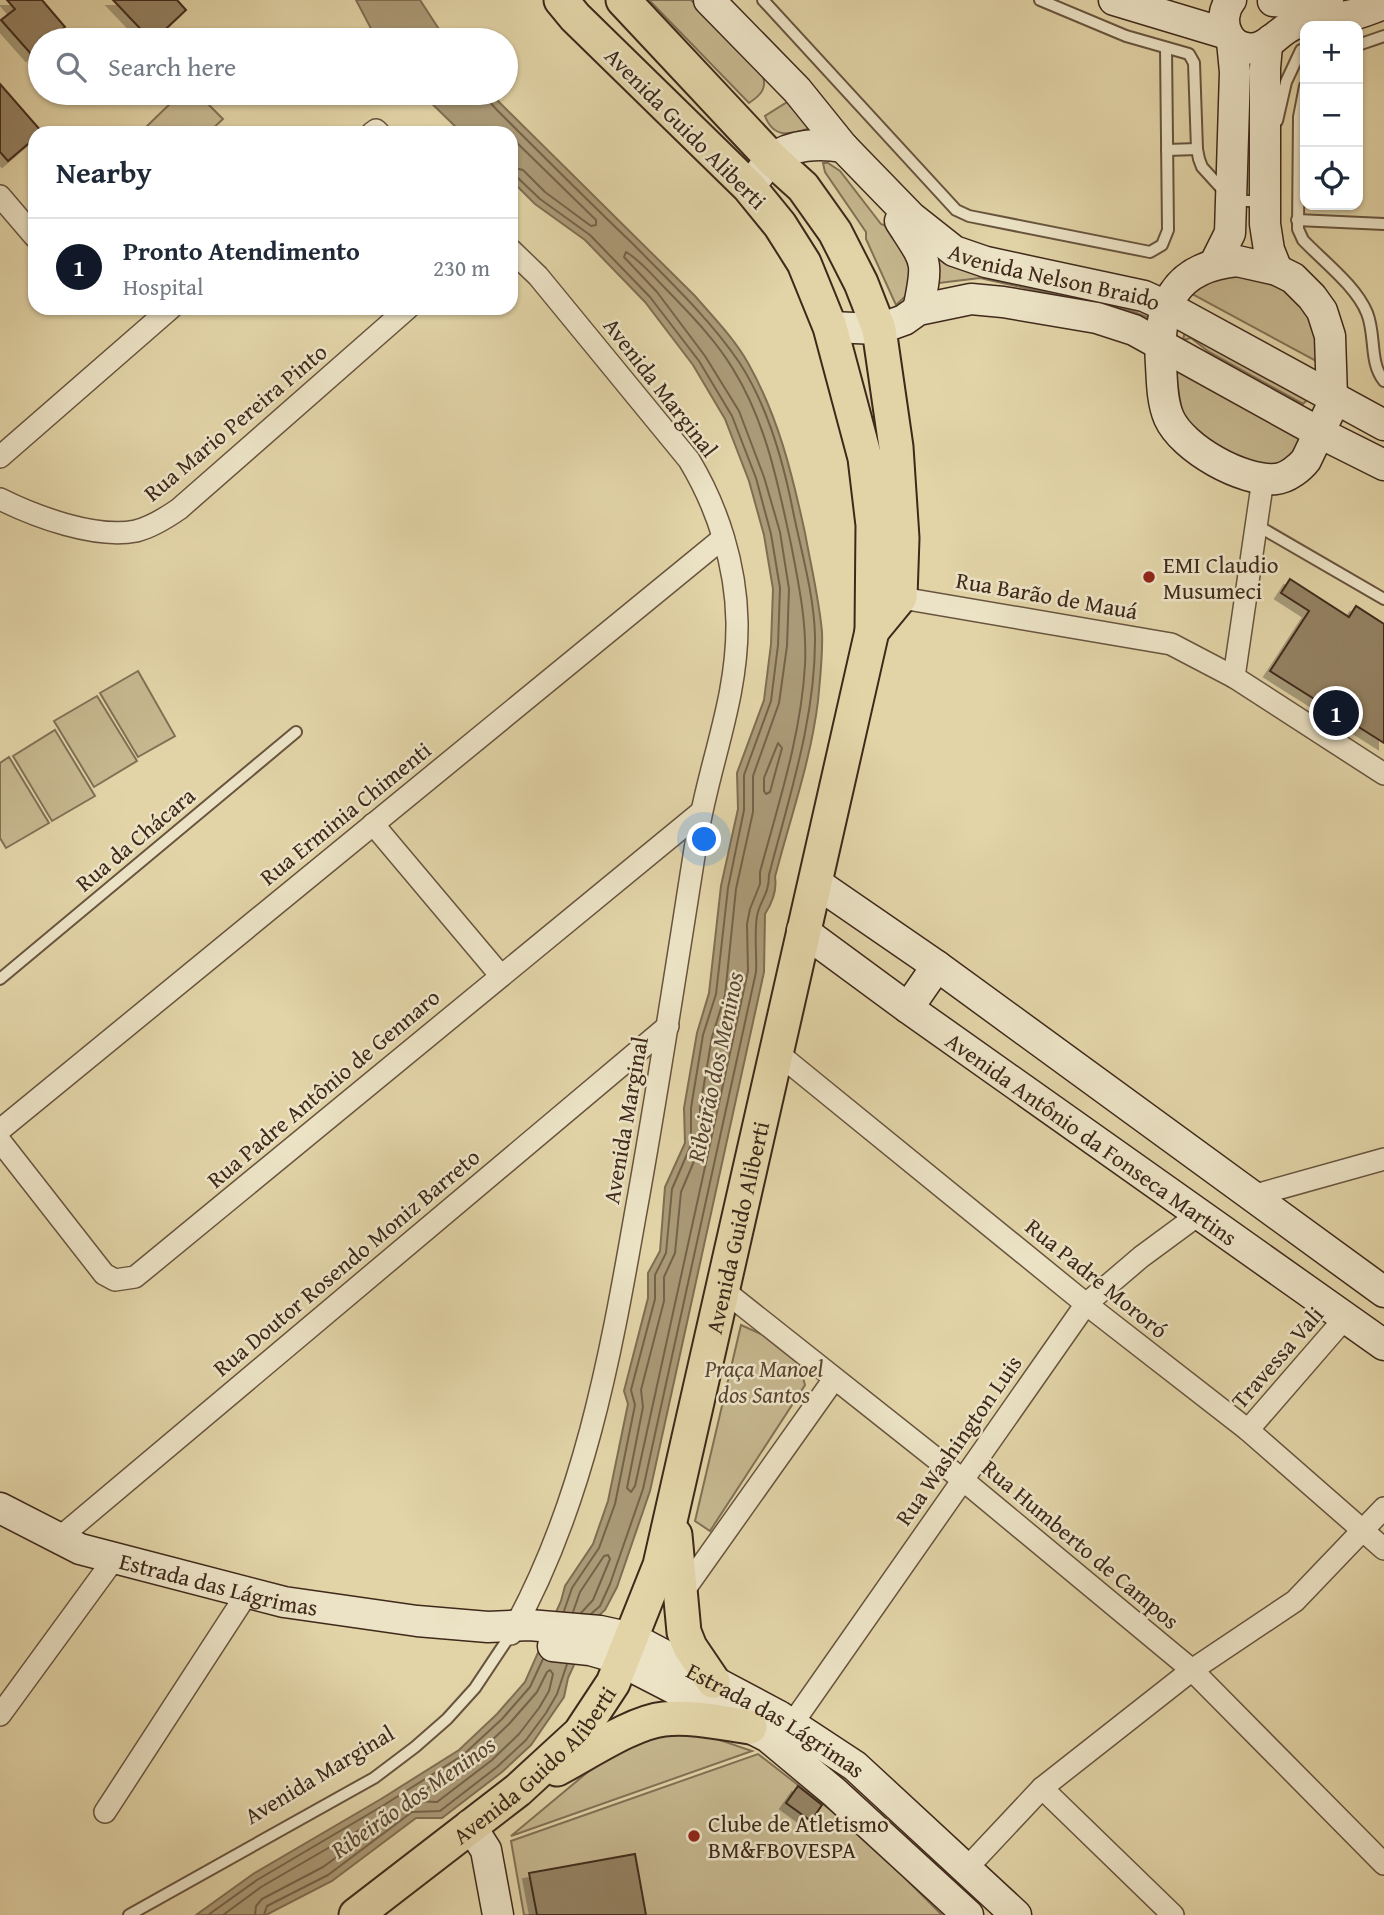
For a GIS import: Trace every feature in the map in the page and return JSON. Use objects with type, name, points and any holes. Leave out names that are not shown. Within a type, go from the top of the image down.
[{"type":"main road","name":"Avenida Guido Aliberti","points":[[561,0],[575,17],[749,187],[780,225],[804,263],[830,327],[861,437],[873,525],[887,596]]},
{"type":"main road","name":"Avenida Guido Aliberti","points":[[363,1913],[470,1825],[518,1790],[580,1733],[612,1683],[660,1566],[802,930],[872,631],[887,596],[902,538],[896,447],[879,329],[861,283],[835,232],[803,187],[772,159],[623,0]]},
{"type":"main road","points":[[673,1505],[680,1597],[687,1639],[713,1682]]},
{"type":"main road","points":[[518,1790],[646,1723],[664,1719],[698,1720],[750,1727]]},
{"type":"street","name":"Avenida Nelson Braido","points":[[709,0],[797,90],[843,147],[883,190],[944,244],[966,256],[1128,292],[1166,306],[1384,425]]},
{"type":"street","points":[[1114,0],[1158,15],[1189,21],[1228,21]]},
{"type":"street","points":[[1173,0],[1228,21],[1248,48],[1271,40],[1293,25],[1351,15],[1384,4]]},
{"type":"street","points":[[1277,270],[1269,250],[1265,208],[1265,68],[1268,46],[1280,24],[1280,16],[1273,1],[1312,4],[1328,0]]},
{"type":"street","points":[[1215,263],[1230,233],[1235,72],[1228,21]]},
{"type":"street","points":[[749,187],[772,159],[793,149],[814,145],[843,147]]},
{"type":"street","points":[[883,190],[895,214],[921,251],[924,261],[926,275],[918,310]]},
{"type":"street","points":[[0,196],[28,229]]},
{"type":"street","name":"Avenida Marginal","points":[[513,1632],[534,1591],[554,1542],[587,1448],[617,1319],[668,1026],[701,812],[730,704],[736,659],[737,618],[731,573],[716,514],[689,460],[538,276],[518,257]]},
{"type":"street","points":[[1237,261],[1277,270],[1302,286],[1322,312],[1330,336],[1332,397],[1320,433],[1301,467],[1279,479],[1263,479],[1217,461],[1190,444],[1177,431],[1165,405],[1159,343],[1166,306],[1184,282],[1215,263],[1237,261]]},
{"type":"street","name":"Avenida Nelson Braido","points":[[830,327],[879,329],[904,320],[918,310],[971,299],[1097,318],[1134,330],[1320,433],[1384,465]]},
{"type":"street","points":[[0,457],[163,315]]},
{"type":"street","name":"Rua Mario Pereira Pinto","points":[[0,499],[57,521],[105,532],[136,531],[158,523],[179,509],[400,315]]},
{"type":"street","points":[[1234,677],[1263,479]]},
{"type":"street","name":"Rua Erminia Chimenti","points":[[0,1130],[723,538]]},
{"type":"street","name":"Rua Barão de Mauá","points":[[887,596],[1156,640],[1186,651],[1234,677],[1384,774]]},
{"type":"street","name":"Rua Padre Antônio de Gennaro","points":[[0,1141],[104,1274],[116,1280],[135,1277],[701,812]]},
{"type":"street","points":[[373,824],[501,976]]},
{"type":"street","name":"Avenida Antônio da Fonseca Martins","points":[[815,882],[937,966],[1384,1292]]},
{"type":"street","name":"Avenida Antônio da Fonseca Martins","points":[[802,930],[908,1009],[1384,1345]]},
{"type":"street","points":[[908,1009],[937,966]]},
{"type":"street","name":"Rua Doutor Rosendo Moniz Barreto","points":[[58,1539],[668,1026]]},
{"type":"street","name":"Rua Padre Mororó","points":[[775,1051],[1086,1304],[1248,1430],[1384,1549]]},
{"type":"street","points":[[1252,1196],[1384,1159]]},
{"type":"street","name":"Rua Washington Luis","points":[[792,1724],[1086,1304],[1140,1257],[1198,1215]]},
{"type":"street","name":"Rua Humberto de Campos","points":[[722,1289],[963,1480],[1192,1670],[1384,1864]]},
{"type":"street","name":"Travessa Vali","points":[[1248,1430],[1346,1318]]},
{"type":"street","points":[[680,1597],[834,1379]]},
{"type":"street","name":"Estrada das Lágrimas","points":[[0,1508],[80,1549],[284,1602],[417,1621],[595,1640],[713,1682],[792,1724],[855,1766],[1016,1915]]},
{"type":"street","points":[[966,1869],[1042,1788],[1192,1670],[1295,1601],[1384,1508]]},
{"type":"street","points":[[0,1715],[114,1559]]},
{"type":"street","points":[[105,1812],[248,1592]]},
{"type":"street","name":"Estrada das Lágrimas","points":[[627,1650],[768,1737],[834,1792],[968,1915]]},
{"type":"street","points":[[1042,1788],[1172,1915]]},
{"type":"street","points":[[470,1825],[486,1850],[498,1915]]},
{"type":"lane","points":[[763,0],[949,203],[969,216],[1150,252],[1162,246],[1168,230],[1166,48]]},
{"type":"lane","points":[[1040,0],[1081,19],[1189,54],[1194,64],[1197,149],[1202,167],[1231,200],[1265,208],[1272,177],[1277,120],[1286,82],[1300,52]]},
{"type":"lane","points":[[1363,42],[1384,36]]},
{"type":"lane","points":[[1300,112],[1297,220],[1303,240],[1359,297],[1371,327],[1376,368],[1384,382]]},
{"type":"lane","points":[[1167,150],[1197,149]]},
{"type":"lane","points":[[1297,220],[1384,224]]},
{"type":"lane","points":[[1258,526],[1384,599]]},
{"type":"lane","name":"Rua da Chácara","points":[[0,979],[296,732]]},
{"type":"lane","name":"Avenida Marginal","points":[[129,1915],[374,1777],[415,1747],[447,1719],[475,1688],[513,1632]]},
{"type":"green space","points":[[649,0],[691,0],[762,73],[764,87],[760,94],[749,103]]},
{"type":"green space","points":[[792,99],[822,125],[789,133],[775,130],[765,116]]},
{"type":"green space","points":[[169,105],[209,105],[223,119],[216,126],[147,126]]},
{"type":"green space","points":[[823,163],[828,163],[840,171],[881,224],[891,228],[914,249],[910,292],[896,305],[866,239],[866,232],[825,172]]},
{"type":"green space","points":[[934,249],[1151,308],[1154,323],[1134,312],[980,278],[930,284]]},
{"type":"green space","points":[[1238,271],[1298,294],[1316,321],[1322,353],[1316,361],[1192,294],[1193,284]]},
{"type":"green space","points":[[1185,331],[1309,398],[1303,404],[1209,352],[1191,338],[1183,340]]},
{"type":"green space","points":[[1175,369],[1300,432],[1303,443],[1284,465],[1251,469],[1185,436],[1171,388]]},
{"type":"green space","points":[[138,671],[175,736],[138,757],[100,693]]},
{"type":"green space","points":[[97,696],[137,761],[94,787],[54,721]]},
{"type":"green space","points":[[55,730],[95,796],[52,821],[13,756]]},
{"type":"green space","points":[[9,757],[49,823],[6,848],[0,838],[0,763]]},
{"type":"green space","name":"Praça Manoel dos Santos","points":[[741,1325],[774,1340],[799,1363],[805,1385],[710,1531],[695,1521]]},
{"type":"green space","points":[[660,1730],[708,1736],[752,1751],[511,1836],[625,1741]]},
{"type":"green space","name":"Clube de Atletismo BM&FBOVESPA","points":[[758,1754],[859,1832],[942,1915],[524,1915],[511,1841]]},
{"type":"water","points":[[356,0],[420,0],[438,28],[371,28]]},
{"type":"water","name":"Ribeirão dos Meninos","points":[[433,105],[502,105],[695,296],[742,354],[759,383],[776,424],[805,533],[822,632],[815,723],[775,877],[773,896],[765,914],[764,972],[650,1491],[617,1587],[605,1610],[595,1619],[568,1678],[564,1697],[531,1745],[502,1772],[442,1818],[416,1818],[332,1881],[266,1915],[196,1915],[253,1874],[459,1750],[497,1714],[525,1682],[565,1586],[593,1544],[608,1501],[628,1404],[624,1391],[648,1298],[648,1273],[660,1251],[665,1187],[685,1143],[684,1108],[697,1033],[709,993],[721,886],[738,809],[737,773],[764,700],[771,644],[773,589],[764,535],[749,481],[725,419],[693,365],[645,302],[585,240],[535,204],[518,187],[518,126],[455,126]]},
{"type":"building","points":[[7,0],[42,0],[65,27],[28,28],[28,50],[1,20],[15,9]]},
{"type":"building","points":[[113,0],[177,0],[186,10],[167,28],[140,28]]},
{"type":"building","points":[[0,84],[37,126],[28,126],[28,144],[8,161],[0,152]]},
{"type":"building","points":[[1290,579],[1349,617],[1356,606],[1384,624],[1384,743],[1270,671],[1309,611],[1281,593]]},
{"type":"building","points":[[798,1786],[822,1805],[811,1821],[786,1803]]},
{"type":"building","points":[[635,1854],[646,1915],[537,1915],[529,1873]]},
{"type":"place","name":"EMI Claudio Musumeci","points":[[1149,577]]},
{"type":"place","name":"Pronto Atendimento","points":[[1336,713]]},
{"type":"place","name":"Clube de Atletismo BM&FBOVESPA","points":[[694,1836]]}]
